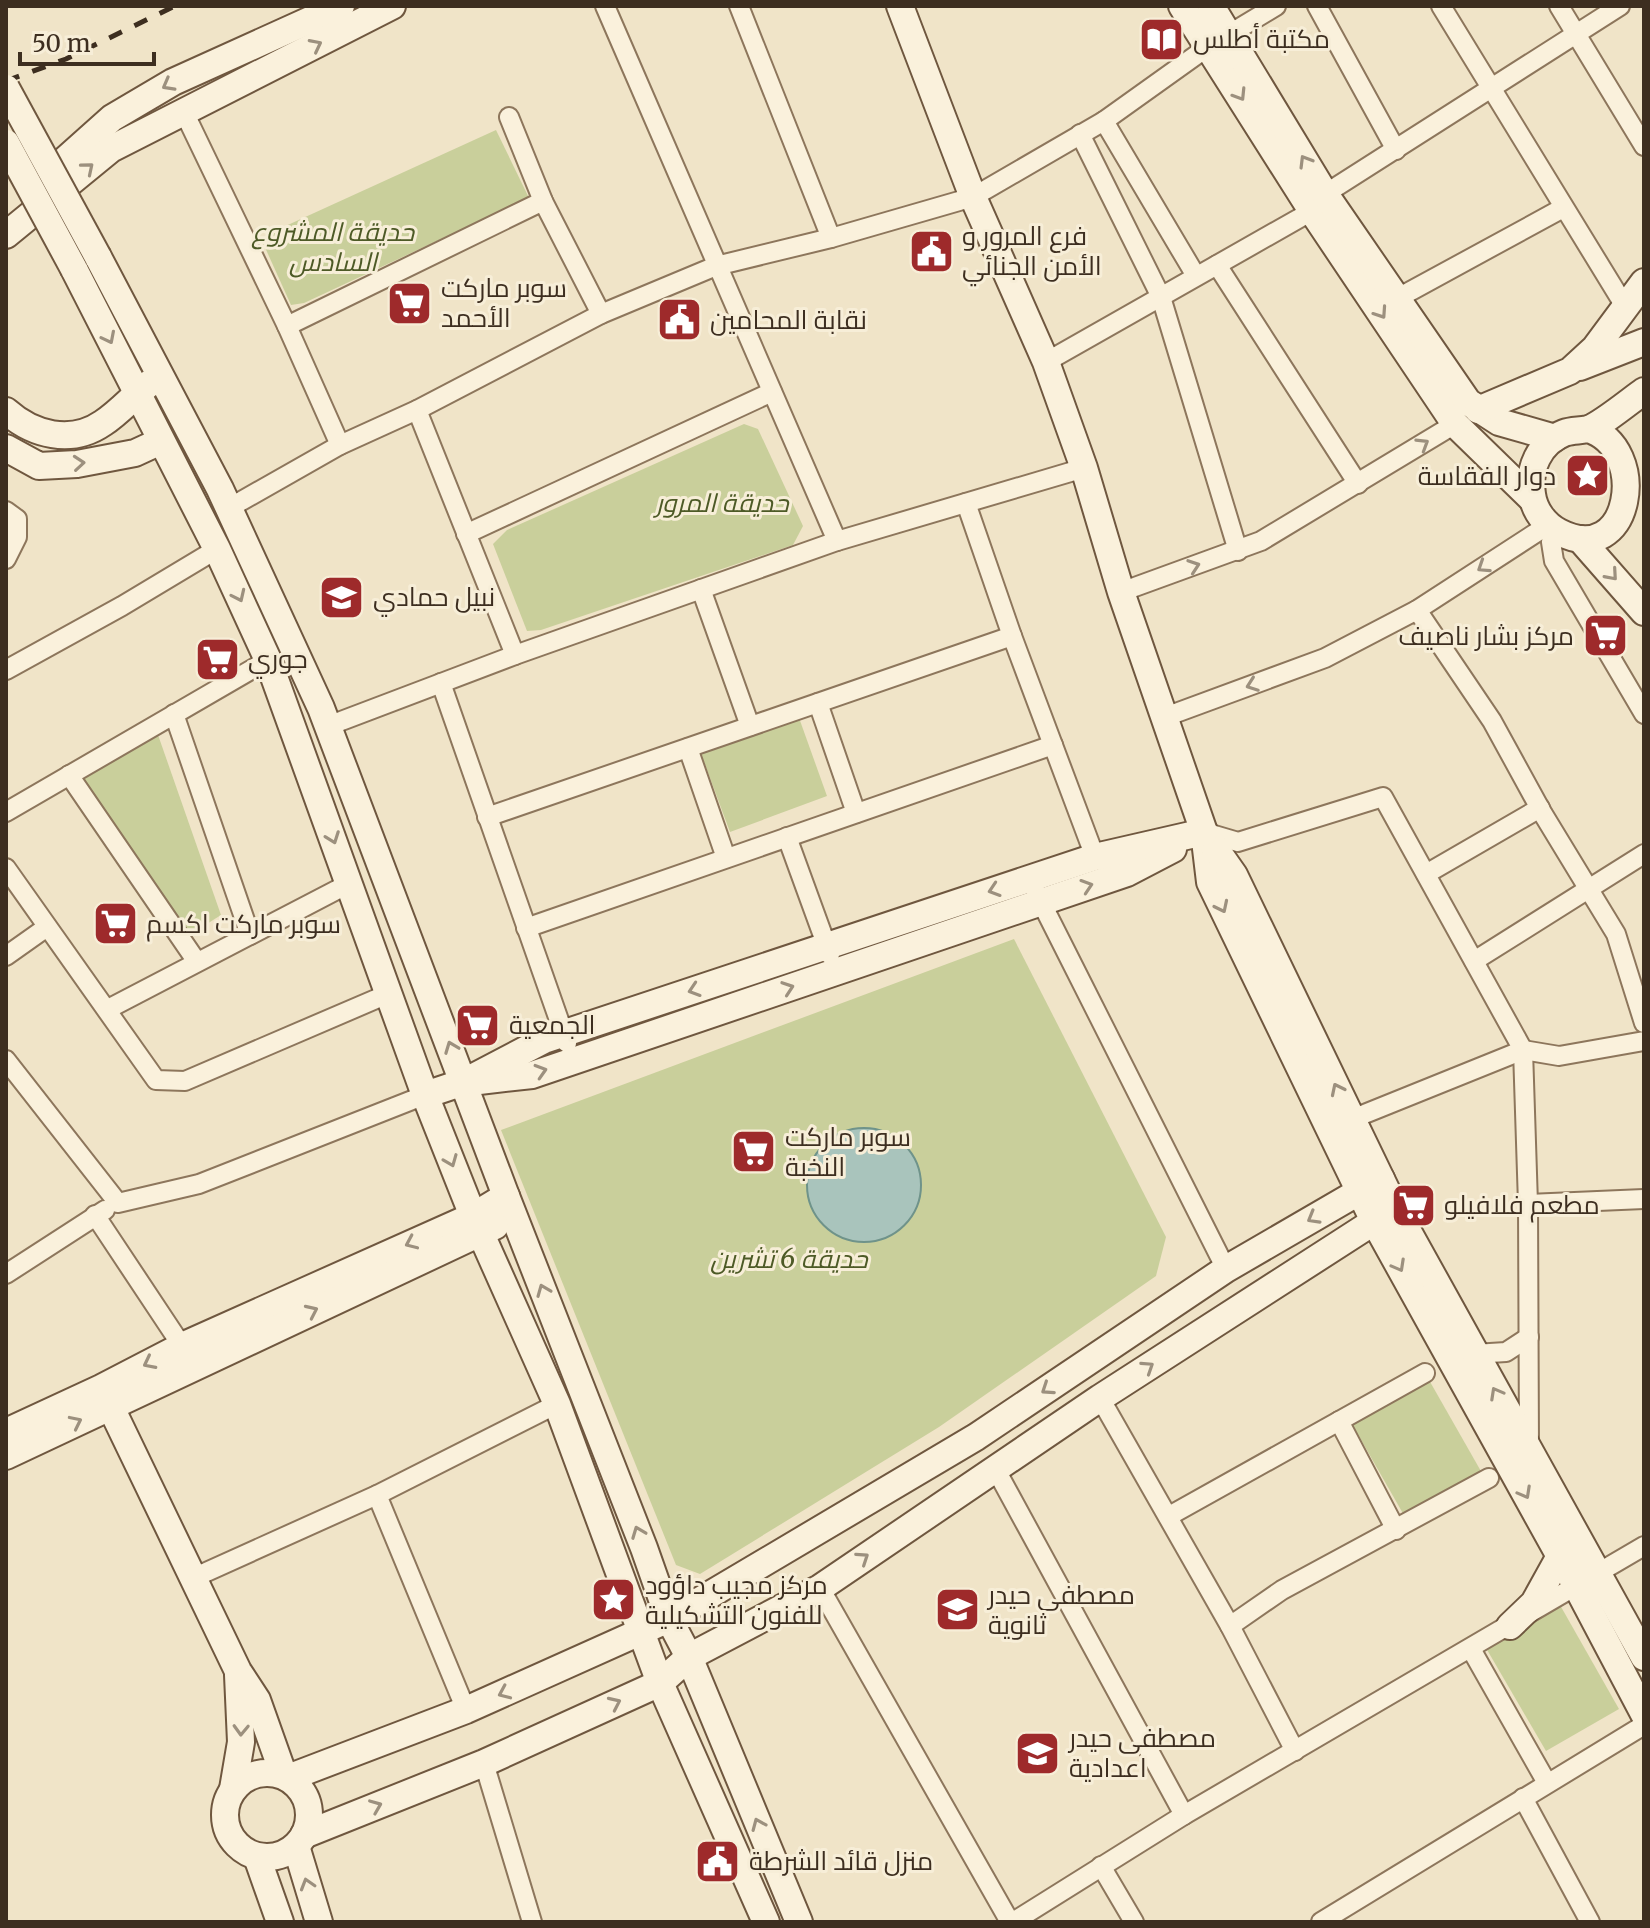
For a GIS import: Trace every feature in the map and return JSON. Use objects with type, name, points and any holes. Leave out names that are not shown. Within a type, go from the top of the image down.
[{"type":"main road","points":[[6,213],[112,118],[173,82],[341,6]]},
{"type":"main road","points":[[6,235],[111,149],[392,6]]},
{"type":"main road","points":[[1182,6],[1218,40],[1318,202],[1466,417],[1551,527],[1580,539],[1611,533],[1634,510],[1642,485],[1635,460],[1616,438],[1588,429],[1565,432],[1542,449],[1533,465],[1530,482],[1532,499]]},
{"type":"main road","points":[[1211,6],[1218,40]]},
{"type":"main road","points":[[898,7],[973,197],[1046,362],[1084,468],[1121,592],[1204,832],[1210,882],[1560,1556],[1586,1580],[1644,1657]]},
{"type":"main road","points":[[6,88],[161,374],[229,508],[328,726],[669,1619],[689,1657],[799,1922]]},
{"type":"main road","points":[[6,143],[217,549],[268,660],[425,1095],[477,1224],[557,1404],[660,1683],[766,1922]]},
{"type":"main road","points":[[1318,202],[1396,299],[1460,391],[1466,417]]},
{"type":"main road","points":[[1570,371],[1595,348],[1644,282]]},
{"type":"main road","points":[[1466,417],[1644,342]]},
{"type":"main road","points":[[6,411],[30,428],[54,435],[78,435],[102,423],[161,374]]},
{"type":"main road","points":[[1588,429],[1644,391]]},
{"type":"main road","points":[[1466,417],[1499,422],[1555,438]]},
{"type":"main road","points":[[6,448],[39,466],[65,465],[135,453],[161,441]]},
{"type":"main road","points":[[1580,539],[1644,612]]},
{"type":"main road","points":[[464,1082],[532,1075],[836,972],[1035,890],[1095,857],[1204,832]]},
{"type":"main road","points":[[425,1095],[464,1082],[544,1040],[827,946],[1035,890],[1127,873],[1204,832]]},
{"type":"main road","points":[[1204,832],[1234,875],[1352,1119],[1370,1185]]},
{"type":"main road","points":[[286,1777],[466,1710],[669,1619],[976,1437],[1226,1269],[1370,1185]]},
{"type":"main road","points":[[6,1432],[106,1397],[510,1207]]},
{"type":"main road","points":[[319,1922],[300,1841],[309,1823],[306,1797],[286,1777],[270,1772],[256,1773],[243,1779],[226,1801],[224,1815],[233,1841],[257,1857],[284,1854],[300,1841],[484,1763],[660,1683],[689,1657],[820,1588],[1100,1398],[1384,1214]]},
{"type":"main road","points":[[1384,1214],[1474,1354],[1529,1453],[1644,1714]]},
{"type":"main road","points":[[6,1456],[106,1397],[182,1346],[477,1224]]},
{"type":"main road","points":[[1226,1269],[1247,1302]]},
{"type":"main road","points":[[106,1397],[238,1671],[257,1700],[286,1777]]},
{"type":"main road","points":[[976,1437],[995,1468]]},
{"type":"main road","points":[[1510,1626],[1534,1603],[1560,1556]]},
{"type":"main road","points":[[233,1789],[241,1742],[238,1671]]},
{"type":"main road","points":[[257,1857],[280,1922]]},
{"type":"street","points":[[605,6],[837,541]]},
{"type":"street","points":[[739,6],[831,238]]},
{"type":"street","points":[[229,508],[340,445],[417,410],[601,314],[716,266],[831,238],[973,197],[1104,121],[1218,40],[1276,6]]},
{"type":"street","points":[[1317,6],[1396,150]]},
{"type":"street","points":[[1441,6],[1626,308]]},
{"type":"street","points":[[1559,6],[1644,146]]},
{"type":"street","points":[[1046,362],[1217,265],[1620,6]]},
{"type":"street","points":[[184,112],[287,326],[340,445]]},
{"type":"street","points":[[509,117],[543,201],[601,314]]},
{"type":"street","points":[[1104,121],[1196,276]]},
{"type":"street","points":[[1080,134],[1161,297],[1238,551]]},
{"type":"street","points":[[287,326],[543,201]]},
{"type":"street","points":[[1396,299],[1563,208]]},
{"type":"street","points":[[1217,265],[1358,484]]},
{"type":"street","points":[[466,534],[772,392]]},
{"type":"street","points":[[417,410],[515,655]]},
{"type":"street","points":[[1121,592],[1238,551],[1281,530],[1466,417]]},
{"type":"street","points":[[328,726],[515,655],[837,541],[1084,468]]},
{"type":"street","points":[[966,503],[1095,857]]},
{"type":"street","points":[[6,511],[17,519],[17,537],[6,559]]},
{"type":"street","points":[[1165,717],[1325,658],[1417,610],[1551,527]]},
{"type":"street","points":[[1551,527],[1554,561],[1644,714]]},
{"type":"street","points":[[6,670],[217,549]]},
{"type":"street","points":[[701,589],[750,726]]},
{"type":"street","points":[[1417,610],[1492,721],[1616,934],[1644,1023]]},
{"type":"street","points":[[487,817],[1012,636]]},
{"type":"street","points":[[6,812],[268,660]]},
{"type":"street","points":[[441,683],[573,1061]]},
{"type":"street","points":[[818,703],[856,813]]},
{"type":"street","points":[[174,714],[250,935]]},
{"type":"street","points":[[526,928],[1053,745]]},
{"type":"street","points":[[688,748],[726,858]]},
{"type":"street","points":[[69,775],[197,962]]},
{"type":"street","points":[[1204,832],[1238,842],[1383,797],[1523,1050],[1528,1204],[1529,1453]]},
{"type":"street","points":[[1426,874],[1540,808]]},
{"type":"street","points":[[787,837],[836,972]]},
{"type":"street","points":[[1474,961],[1644,854]]},
{"type":"street","points":[[6,868],[156,1080],[185,1081],[390,993]]},
{"type":"street","points":[[108,1009],[350,883]]},
{"type":"street","points":[[1035,890],[1226,1269]]},
{"type":"street","points":[[6,956],[47,927]]},
{"type":"street","points":[[1352,1119],[1523,1050],[1559,1056],[1644,1041]]},
{"type":"street","points":[[6,1060],[118,1203]]},
{"type":"street","points":[[6,1274],[118,1203],[199,1184],[425,1095]]},
{"type":"street","points":[[1528,1204],[1644,1199]]},
{"type":"street","points":[[95,1215],[182,1346]]},
{"type":"street","points":[[1474,1354],[1506,1352],[1529,1337]]},
{"type":"street","points":[[1169,1516],[1425,1373]]},
{"type":"street","points":[[1100,1398],[1230,1626],[1295,1751]]},
{"type":"street","points":[[193,1578],[377,1495],[557,1404]]},
{"type":"street","points":[[1339,1421],[1396,1530]]},
{"type":"street","points":[[995,1468],[1184,1815]]},
{"type":"street","points":[[1230,1626],[1282,1590],[1489,1478]]},
{"type":"street","points":[[377,1495],[466,1710]]},
{"type":"street","points":[[820,1588],[1012,1922],[1184,1815],[1644,1546]]},
{"type":"street","points":[[1471,1649],[1547,1783]]},
{"type":"street","points":[[1321,1922],[1644,1725]]},
{"type":"street","points":[[484,1763],[532,1922]]},
{"type":"street","points":[[1523,1798],[1590,1922]]},
{"type":"street","points":[[1101,1866],[1134,1922]]},
{"type":"green space","name":"حديقة المشروع السادس","points":[[496,130],[529,198],[304,303],[291,305],[263,243],[268,234]]},
{"type":"green space","name":"حديقة المرور","points":[[744,424],[758,429],[803,526],[793,545],[541,630],[527,631],[493,544],[507,530]]},
{"type":"green space","points":[[798,715],[827,796],[730,832],[700,751]]},
{"type":"green space","points":[[157,732],[221,915],[188,936],[79,777]]},
{"type":"green space","name":"حديقة 6 تشرين","points":[[1014,939],[1166,1237],[1156,1276],[939,1427],[700,1574],[676,1565],[501,1130]]},
{"type":"green space","points":[[1429,1380],[1482,1473],[1405,1517],[1352,1424]]},
{"type":"green space","points":[[1560,1605],[1619,1709],[1546,1751],[1486,1648]]},
{"type":"water","points":[[864,1128],[886,1133],[904,1145],[916,1163],[921,1185],[916,1207],[904,1225],[886,1237],[864,1242],[842,1237],[824,1225],[812,1207],[807,1185],[812,1163],[824,1145],[842,1133]]},
{"type":"railway","points":[[6,81],[66,59],[175,6]]},
{"type":"place","name":"مكتبة أطلس","points":[[1162,39]]},
{"type":"place","name":"فرع المرور و الأمن الجنائي","points":[[931,251]]},
{"type":"place","name":"سوبر ماركت الأحمد","points":[[410,303]]},
{"type":"place","name":"نقابة المحامين","points":[[679,320]]},
{"type":"place","name":"دوار الفقاسة","points":[[1587,476]]},
{"type":"place","name":"نبيل حمادي","points":[[342,597]]},
{"type":"place","name":"مركز بشار ناصيف","points":[[1605,636]]},
{"type":"place","name":"جوري","points":[[217,659]]},
{"type":"place","name":"سوبر ماركت اكسم","points":[[115,924]]},
{"type":"place","name":"الجمعية","points":[[478,1025]]},
{"type":"place","name":"سوبر ماركت النخبة","points":[[754,1152]]},
{"type":"place","name":"مطعم فلافيلو","points":[[1413,1205]]},
{"type":"place","name":"مركز مجيب داؤود للفنون التشكيلية","points":[[614,1600]]},
{"type":"place","name":"مصطفى حيدر ثانوية","points":[[957,1610]]},
{"type":"place","name":"مصطفى حيدر اعدادية","points":[[1038,1753]]},
{"type":"place","name":"منزل قائد الشرطة","points":[[718,1861]]}]
